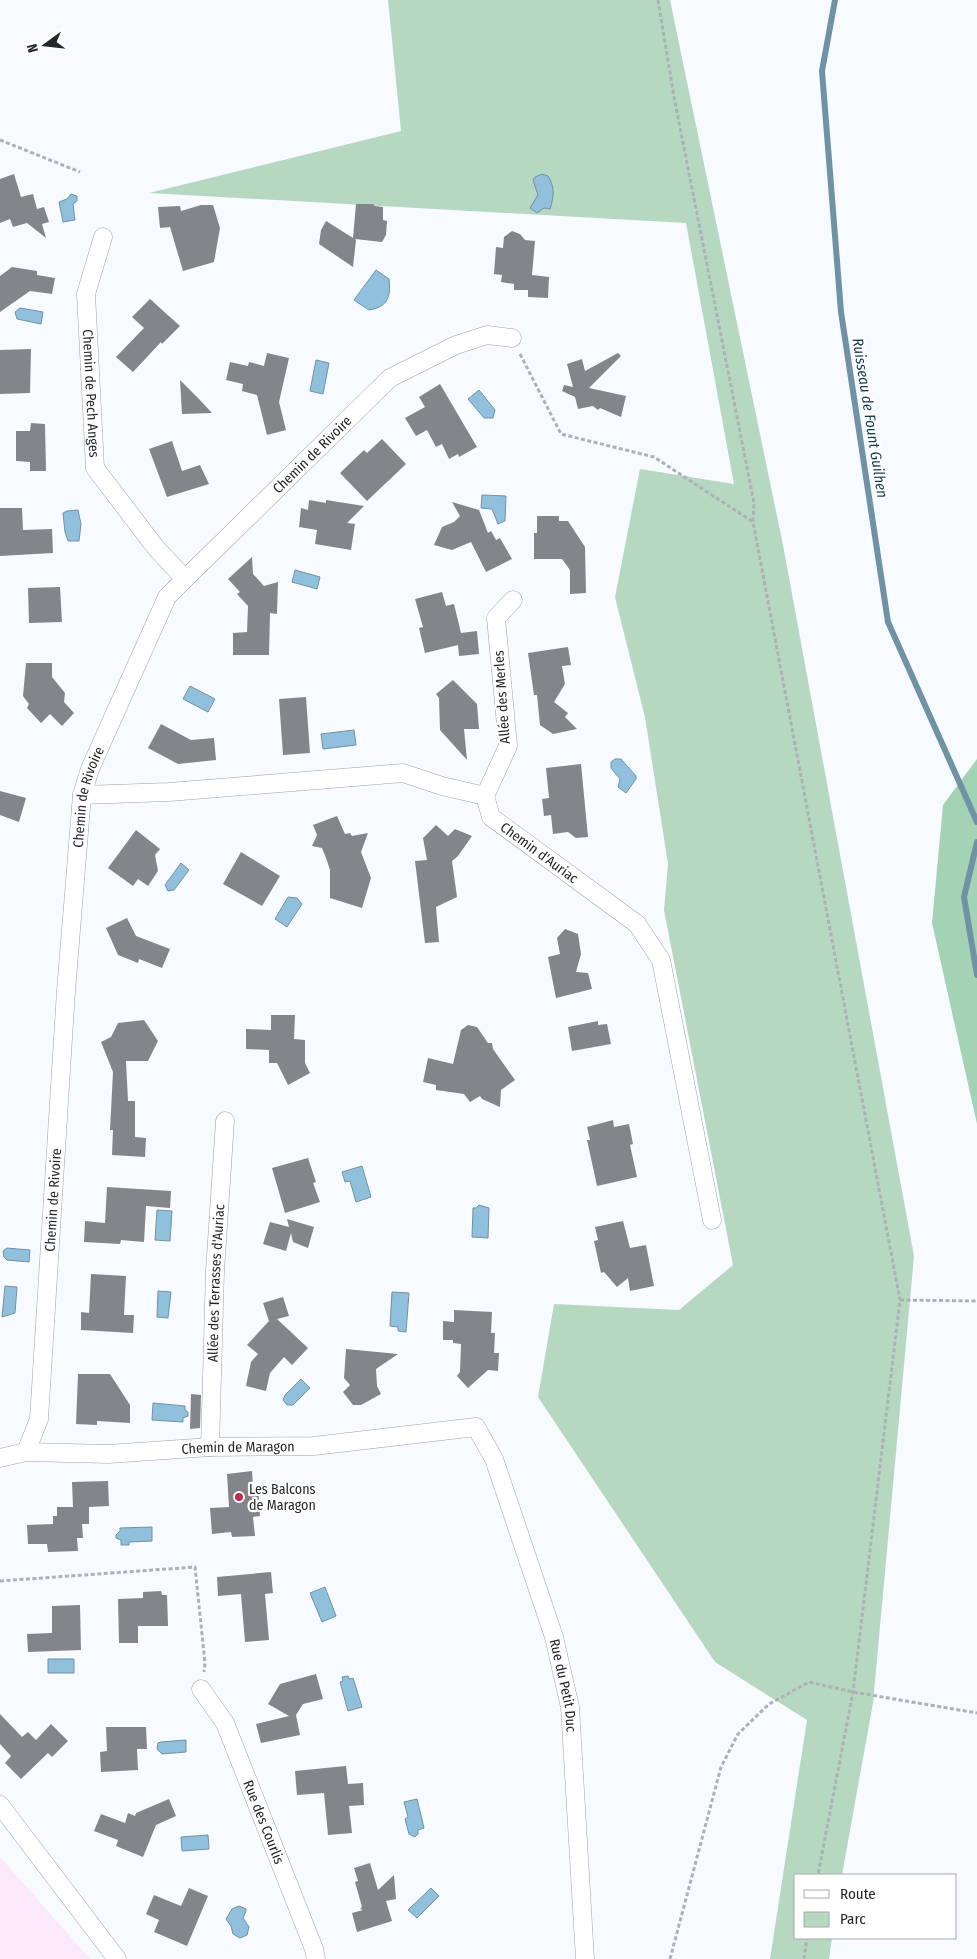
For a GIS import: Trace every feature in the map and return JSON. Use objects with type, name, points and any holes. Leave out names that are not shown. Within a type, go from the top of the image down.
[{"type":"street","name":"Chemin de Pech Anges","points":[[103,237],[86,294],[95,468],[156,548],[185,579]]},
{"type":"street","name":"Chemin de Rivoire","points":[[26,1452],[39,1419],[66,991],[82,796],[90,768],[167,597],[390,378],[456,345],[487,335],[512,338]]},
{"type":"street","name":"Allée des Merles","points":[[485,796],[508,746],[496,618],[513,600]]},
{"type":"street","points":[[82,796],[169,792],[403,773],[442,786],[485,796]]},
{"type":"street","name":"Chemin d'Auriac","points":[[485,796],[491,816],[636,924],[661,960],[712,1220]]},
{"type":"street","name":"Allée des Terrasses d'Auriac","points":[[210,1447],[215,1271],[225,1121]]},
{"type":"street","name":"Chemin de Maragon","points":[[0,1458],[26,1452],[108,1454],[210,1447],[314,1446],[476,1427]]},
{"type":"street","name":"Rue du Petit Duc","points":[[476,1427],[494,1459],[548,1618],[570,1707],[585,1959]]},
{"type":"street","name":"Rue des Courlis","points":[[201,1689],[225,1723],[314,1949],[316,1959]]},
{"type":"street","points":[[0,1804],[117,1959]]},
{"type":"path","points":[[658,0],[674,97],[754,503],[753,522],[900,1300],[853,1692],[818,1874]]},
{"type":"path","points":[[0,140],[80,172]]},
{"type":"path","points":[[512,338],[560,434],[654,457],[753,522]]},
{"type":"path","points":[[900,1300],[977,1301]]},
{"type":"path","points":[[0,1581],[196,1567],[205,1664],[201,1689]]},
{"type":"path","points":[[670,1959],[722,1767],[738,1734],[768,1704],[809,1682],[853,1692],[977,1713]]},
{"type":"path","points":[[804,1959],[807,1939]]},
{"type":"shaded area","points":[[0,1857],[90,1959],[0,1959]]},
{"type":"green space","points":[[388,0],[670,0],[783,545],[914,1256],[873,1703],[842,1874],[794,1874],[794,1939],[832,1939],[829,1959],[770,1959],[807,1720],[715,1662],[538,1397],[554,1304],[679,1310],[733,1265],[664,910],[668,864],[645,717],[615,597],[640,469],[734,484],[686,223],[149,193],[401,131]]},
{"type":"green space","points":[[977,759],[977,1124],[932,923],[943,805]]},
{"type":"water","points":[[542,174],[548,176],[550,180],[553,196],[550,209],[544,208],[537,213],[530,208],[538,195],[533,180]]},
{"type":"water","points":[[71,194],[77,196],[77,201],[73,204],[75,220],[63,222],[59,202],[67,199]]},
{"type":"water","points":[[376,270],[389,279],[389,296],[384,304],[369,310],[354,300]]},
{"type":"water","points":[[20,308],[43,312],[41,324],[17,319],[15,312]]},
{"type":"water","points":[[316,360],[329,363],[323,394],[310,391]]},
{"type":"water","points":[[479,390],[495,410],[493,418],[484,418],[468,399]]},
{"type":"water","points":[[482,495],[506,496],[505,521],[498,524],[492,509],[481,508]]},
{"type":"water","points":[[78,510],[81,524],[79,541],[68,541],[63,513]]},
{"type":"water","points":[[295,570],[320,577],[317,589],[292,582]]},
{"type":"water","points":[[190,686],[215,699],[208,712],[183,699]]},
{"type":"water","points":[[354,730],[356,745],[323,749],[321,734]]},
{"type":"water","points":[[615,759],[621,759],[636,776],[636,779],[626,793],[618,787],[620,779],[611,768],[611,762]]},
{"type":"water","points":[[181,863],[189,870],[174,890],[168,891],[165,885]]},
{"type":"water","points":[[288,897],[297,898],[302,904],[287,927],[275,919]]},
{"type":"water","points":[[362,1166],[371,1197],[356,1202],[350,1181],[345,1182],[342,1172]]},
{"type":"water","points":[[479,1205],[489,1208],[488,1238],[472,1237],[473,1208]]},
{"type":"water","points":[[157,1210],[172,1211],[170,1241],[155,1240]]},
{"type":"water","points":[[7,1248],[30,1250],[29,1262],[7,1260],[4,1257],[3,1251]]},
{"type":"water","points":[[5,1286],[17,1287],[15,1313],[2,1317]]},
{"type":"water","points":[[158,1291],[171,1292],[168,1318],[157,1317]]},
{"type":"water","points":[[392,1292],[409,1293],[406,1332],[398,1331],[398,1327],[390,1326]]},
{"type":"water","points":[[301,1379],[310,1388],[293,1405],[287,1405],[283,1400],[285,1395]]},
{"type":"water","points":[[153,1403],[185,1406],[188,1416],[183,1418],[183,1422],[152,1420]]},
{"type":"water","points":[[152,1527],[152,1541],[129,1542],[129,1545],[121,1545],[121,1540],[116,1538],[120,1528]]},
{"type":"water","points":[[325,1587],[336,1616],[322,1622],[310,1593]]},
{"type":"water","points":[[48,1659],[74,1659],[74,1673],[48,1673]]},
{"type":"water","points":[[348,1676],[349,1679],[353,1678],[362,1707],[348,1711],[340,1682],[343,1681],[342,1677]]},
{"type":"water","points":[[186,1740],[186,1752],[162,1754],[157,1749],[158,1743],[161,1742]]},
{"type":"water","points":[[417,1799],[424,1828],[418,1830],[418,1834],[415,1837],[409,1834],[405,1819],[408,1817],[404,1802]]},
{"type":"water","points":[[208,1835],[209,1849],[182,1851],[181,1837]]},
{"type":"water","points":[[431,1888],[439,1896],[417,1918],[408,1910]]},
{"type":"water","points":[[239,1906],[246,1909],[243,1918],[249,1927],[247,1935],[240,1938],[233,1934],[231,1926],[226,1919],[232,1909]]},
{"type":"building","points":[[14,174],[21,197],[33,194],[37,209],[44,207],[49,222],[42,224],[46,238],[27,223],[13,227],[10,219],[0,223],[0,179]]},
{"type":"building","points":[[356,204],[373,204],[383,207],[383,220],[387,221],[386,235],[382,242],[355,239],[353,267],[319,244],[321,230],[326,221],[353,238]]},
{"type":"building","points":[[201,205],[213,205],[220,228],[214,262],[183,271],[170,227],[160,228],[158,207],[180,206],[181,211]]},
{"type":"building","points":[[512,231],[520,234],[525,240],[535,241],[532,275],[549,277],[548,298],[528,297],[528,290],[514,290],[514,284],[501,282],[502,275],[494,274],[496,247],[503,248],[504,237]]},
{"type":"building","points":[[12,267],[37,271],[37,275],[55,278],[52,294],[30,291],[0,312],[0,276]]},
{"type":"building","points":[[150,299],[180,326],[162,344],[161,342],[133,372],[116,357],[144,328],[132,317]]},
{"type":"building","points":[[31,349],[30,393],[0,394],[0,350]]},
{"type":"building","points":[[267,353],[289,358],[279,402],[286,430],[267,435],[257,395],[242,391],[243,384],[226,380],[230,362],[248,366],[249,362],[264,366]]},
{"type":"building","points":[[618,353],[621,356],[589,388],[626,396],[621,417],[600,408],[598,410],[593,406],[578,409],[575,397],[562,391],[564,385],[573,387],[567,364],[582,359],[585,371]]},
{"type":"building","points":[[180,380],[198,398],[212,413],[182,414]]},
{"type":"building","points":[[440,384],[477,447],[459,457],[458,454],[449,459],[442,444],[436,447],[427,430],[416,436],[405,418],[425,407],[419,397]]},
{"type":"building","points":[[31,423],[45,424],[46,471],[30,471],[30,462],[16,461],[16,431],[30,431]]},
{"type":"building","points":[[382,439],[406,464],[367,501],[340,473],[364,450],[367,453]]},
{"type":"building","points":[[172,441],[182,471],[200,465],[209,484],[167,497],[149,449]]},
{"type":"building","points":[[309,500],[326,503],[326,500],[364,506],[347,523],[355,524],[351,550],[315,544],[317,530],[299,527],[301,508],[308,510]]},
{"type":"building","points":[[452,502],[479,510],[488,533],[491,531],[496,540],[500,538],[512,559],[486,572],[471,542],[452,550],[434,545],[442,527],[454,522],[460,516]]},
{"type":"building","points":[[0,508],[22,508],[23,530],[52,529],[53,553],[0,556]]},
{"type":"building","points":[[537,516],[559,516],[559,521],[568,521],[585,547],[586,593],[570,594],[570,570],[562,559],[534,559],[534,533],[537,533]]},
{"type":"building","points":[[252,557],[253,574],[264,586],[278,582],[277,614],[270,613],[269,655],[233,655],[233,633],[247,632],[248,606],[237,594],[240,592],[228,579]]},
{"type":"building","points":[[60,587],[62,622],[29,623],[28,588]]},
{"type":"building","points":[[442,592],[446,606],[454,604],[461,633],[477,631],[479,654],[459,656],[458,645],[425,653],[419,628],[423,627],[415,599]]},
{"type":"building","points":[[568,647],[571,665],[562,666],[565,684],[554,702],[568,713],[565,717],[577,729],[553,734],[540,725],[537,695],[534,695],[528,653]]},
{"type":"building","points":[[26,663],[52,663],[52,677],[65,693],[64,702],[74,713],[62,726],[50,714],[41,723],[27,708],[29,704],[23,696]]},
{"type":"building","points":[[453,680],[477,704],[479,729],[464,729],[467,760],[440,730],[439,698],[436,694]]},
{"type":"building","points":[[306,697],[310,753],[283,755],[279,699]]},
{"type":"building","points":[[161,724],[191,740],[214,738],[216,760],[178,764],[148,748]]},
{"type":"building","points":[[581,764],[588,837],[576,838],[568,832],[553,834],[551,815],[544,816],[542,799],[549,798],[546,768]]},
{"type":"building","points":[[0,791],[26,798],[19,822],[0,815]]},
{"type":"building","points":[[337,816],[345,834],[350,833],[352,836],[368,833],[361,852],[371,878],[362,908],[330,898],[330,870],[326,858],[322,848],[312,846],[317,835],[313,825]]},
{"type":"building","points":[[436,825],[448,836],[455,829],[472,836],[458,856],[452,861],[457,897],[436,907],[439,942],[425,943],[415,861],[427,860],[423,838]]},
{"type":"building","points":[[136,830],[160,849],[155,855],[158,871],[148,886],[138,879],[133,886],[108,868]]},
{"type":"building","points":[[241,852],[280,876],[262,906],[223,884]]},
{"type":"building","points":[[127,918],[136,936],[170,949],[162,968],[139,959],[138,963],[118,955],[106,928]]},
{"type":"building","points":[[565,929],[578,934],[581,954],[576,972],[588,973],[592,989],[556,998],[548,957],[560,954],[557,938]]},
{"type":"building","points":[[271,1015],[295,1015],[294,1039],[305,1040],[305,1063],[310,1073],[288,1085],[277,1063],[269,1063],[269,1050],[246,1049],[246,1029],[271,1030]]},
{"type":"building","points":[[144,1020],[158,1041],[148,1061],[126,1061],[128,1101],[135,1101],[135,1137],[146,1138],[145,1157],[112,1155],[113,1130],[110,1130],[113,1072],[101,1042],[111,1037],[118,1023]]},
{"type":"building","points":[[598,1021],[598,1025],[607,1024],[611,1044],[572,1051],[568,1027]]},
{"type":"building","points":[[468,1025],[477,1027],[488,1043],[492,1043],[493,1049],[515,1080],[501,1090],[500,1107],[482,1099],[480,1096],[470,1102],[464,1094],[436,1090],[436,1085],[423,1082],[428,1058],[453,1064],[461,1030]]},
{"type":"building","points":[[613,1120],[614,1127],[629,1124],[633,1144],[630,1145],[637,1177],[597,1186],[587,1140],[590,1140],[587,1127]]},
{"type":"building","points":[[308,1158],[316,1182],[313,1183],[320,1202],[285,1213],[272,1168]]},
{"type":"building","points":[[107,1187],[171,1191],[170,1208],[146,1206],[144,1242],[121,1240],[120,1244],[84,1242],[85,1221],[105,1223]]},
{"type":"building","points":[[287,1219],[314,1227],[308,1248],[293,1242],[291,1233],[286,1251],[263,1244],[270,1222],[289,1227]]},
{"type":"building","points":[[623,1221],[630,1248],[646,1245],[654,1286],[630,1291],[628,1278],[617,1287],[604,1272],[601,1273],[594,1241],[598,1240],[595,1227]]},
{"type":"building","points":[[91,1274],[126,1276],[124,1315],[134,1315],[133,1333],[81,1330],[81,1312],[89,1313]]},
{"type":"building","points":[[283,1297],[289,1316],[277,1319],[308,1348],[292,1365],[284,1357],[270,1373],[266,1391],[246,1386],[251,1362],[258,1354],[247,1345],[269,1321],[263,1303]]},
{"type":"building","points":[[454,1310],[492,1312],[491,1333],[495,1333],[494,1353],[499,1353],[498,1371],[488,1370],[468,1388],[457,1376],[460,1372],[461,1344],[453,1343],[453,1340],[443,1340],[443,1321],[454,1322]]},
{"type":"building","points":[[346,1349],[398,1354],[376,1369],[377,1386],[381,1394],[361,1405],[353,1405],[343,1392],[350,1385],[344,1378]]},
{"type":"building","points":[[78,1374],[110,1374],[130,1405],[130,1423],[97,1421],[97,1425],[76,1424]]},
{"type":"building","points":[[191,1394],[201,1395],[200,1428],[190,1429]]},
{"type":"building","name":"Les Balcons de Maragon","points":[[252,1471],[253,1487],[258,1486],[260,1516],[253,1517],[255,1536],[232,1537],[231,1532],[212,1534],[210,1508],[229,1507],[227,1474]]},
{"type":"building","points":[[108,1481],[109,1506],[89,1507],[89,1524],[82,1524],[83,1538],[77,1538],[78,1551],[48,1552],[47,1544],[28,1544],[27,1525],[53,1524],[53,1516],[57,1516],[57,1507],[73,1507],[72,1482]]},
{"type":"building","points":[[271,1572],[273,1593],[265,1594],[269,1640],[245,1642],[241,1594],[218,1596],[217,1577]]},
{"type":"building","points":[[161,1591],[162,1595],[167,1595],[168,1626],[138,1626],[138,1643],[119,1643],[118,1599],[143,1598],[143,1592]]},
{"type":"building","points":[[80,1605],[81,1650],[28,1652],[27,1634],[52,1633],[52,1606]]},
{"type":"building","points":[[316,1674],[323,1699],[303,1704],[296,1715],[300,1735],[261,1743],[256,1724],[289,1716],[268,1704],[280,1684]]},
{"type":"building","points":[[0,1714],[22,1737],[28,1732],[36,1740],[51,1724],[68,1741],[52,1757],[48,1753],[21,1779],[5,1763],[11,1756],[0,1744]]},
{"type":"building","points":[[106,1727],[146,1727],[147,1749],[137,1749],[138,1770],[101,1772],[100,1752],[107,1751]]},
{"type":"building","points":[[346,1766],[348,1784],[363,1783],[364,1805],[349,1806],[352,1833],[328,1835],[324,1793],[297,1795],[295,1771]]},
{"type":"building","points":[[169,1799],[176,1816],[156,1825],[143,1857],[116,1846],[118,1840],[94,1831],[101,1814],[125,1823],[128,1813],[135,1816],[136,1813]]},
{"type":"building","points":[[370,1863],[378,1890],[394,1875],[396,1899],[386,1901],[392,1921],[357,1932],[352,1913],[363,1910],[360,1909],[362,1907],[355,1882],[358,1881],[354,1868]]},
{"type":"building","points":[[189,1888],[208,1896],[187,1946],[154,1932],[159,1920],[146,1914],[154,1895],[181,1906]]},
{"type":"waterway","name":"Ruisseau de Fount Guilhen","points":[[835,0],[822,71],[841,312],[888,622],[977,822]]},
{"type":"waterway","name":"Ruisseau de Fount Guilhen","points":[[977,842],[964,897],[977,975]]},
{"type":"place","name":"Les Balcons de Maragon","points":[[239,1497]]}]
